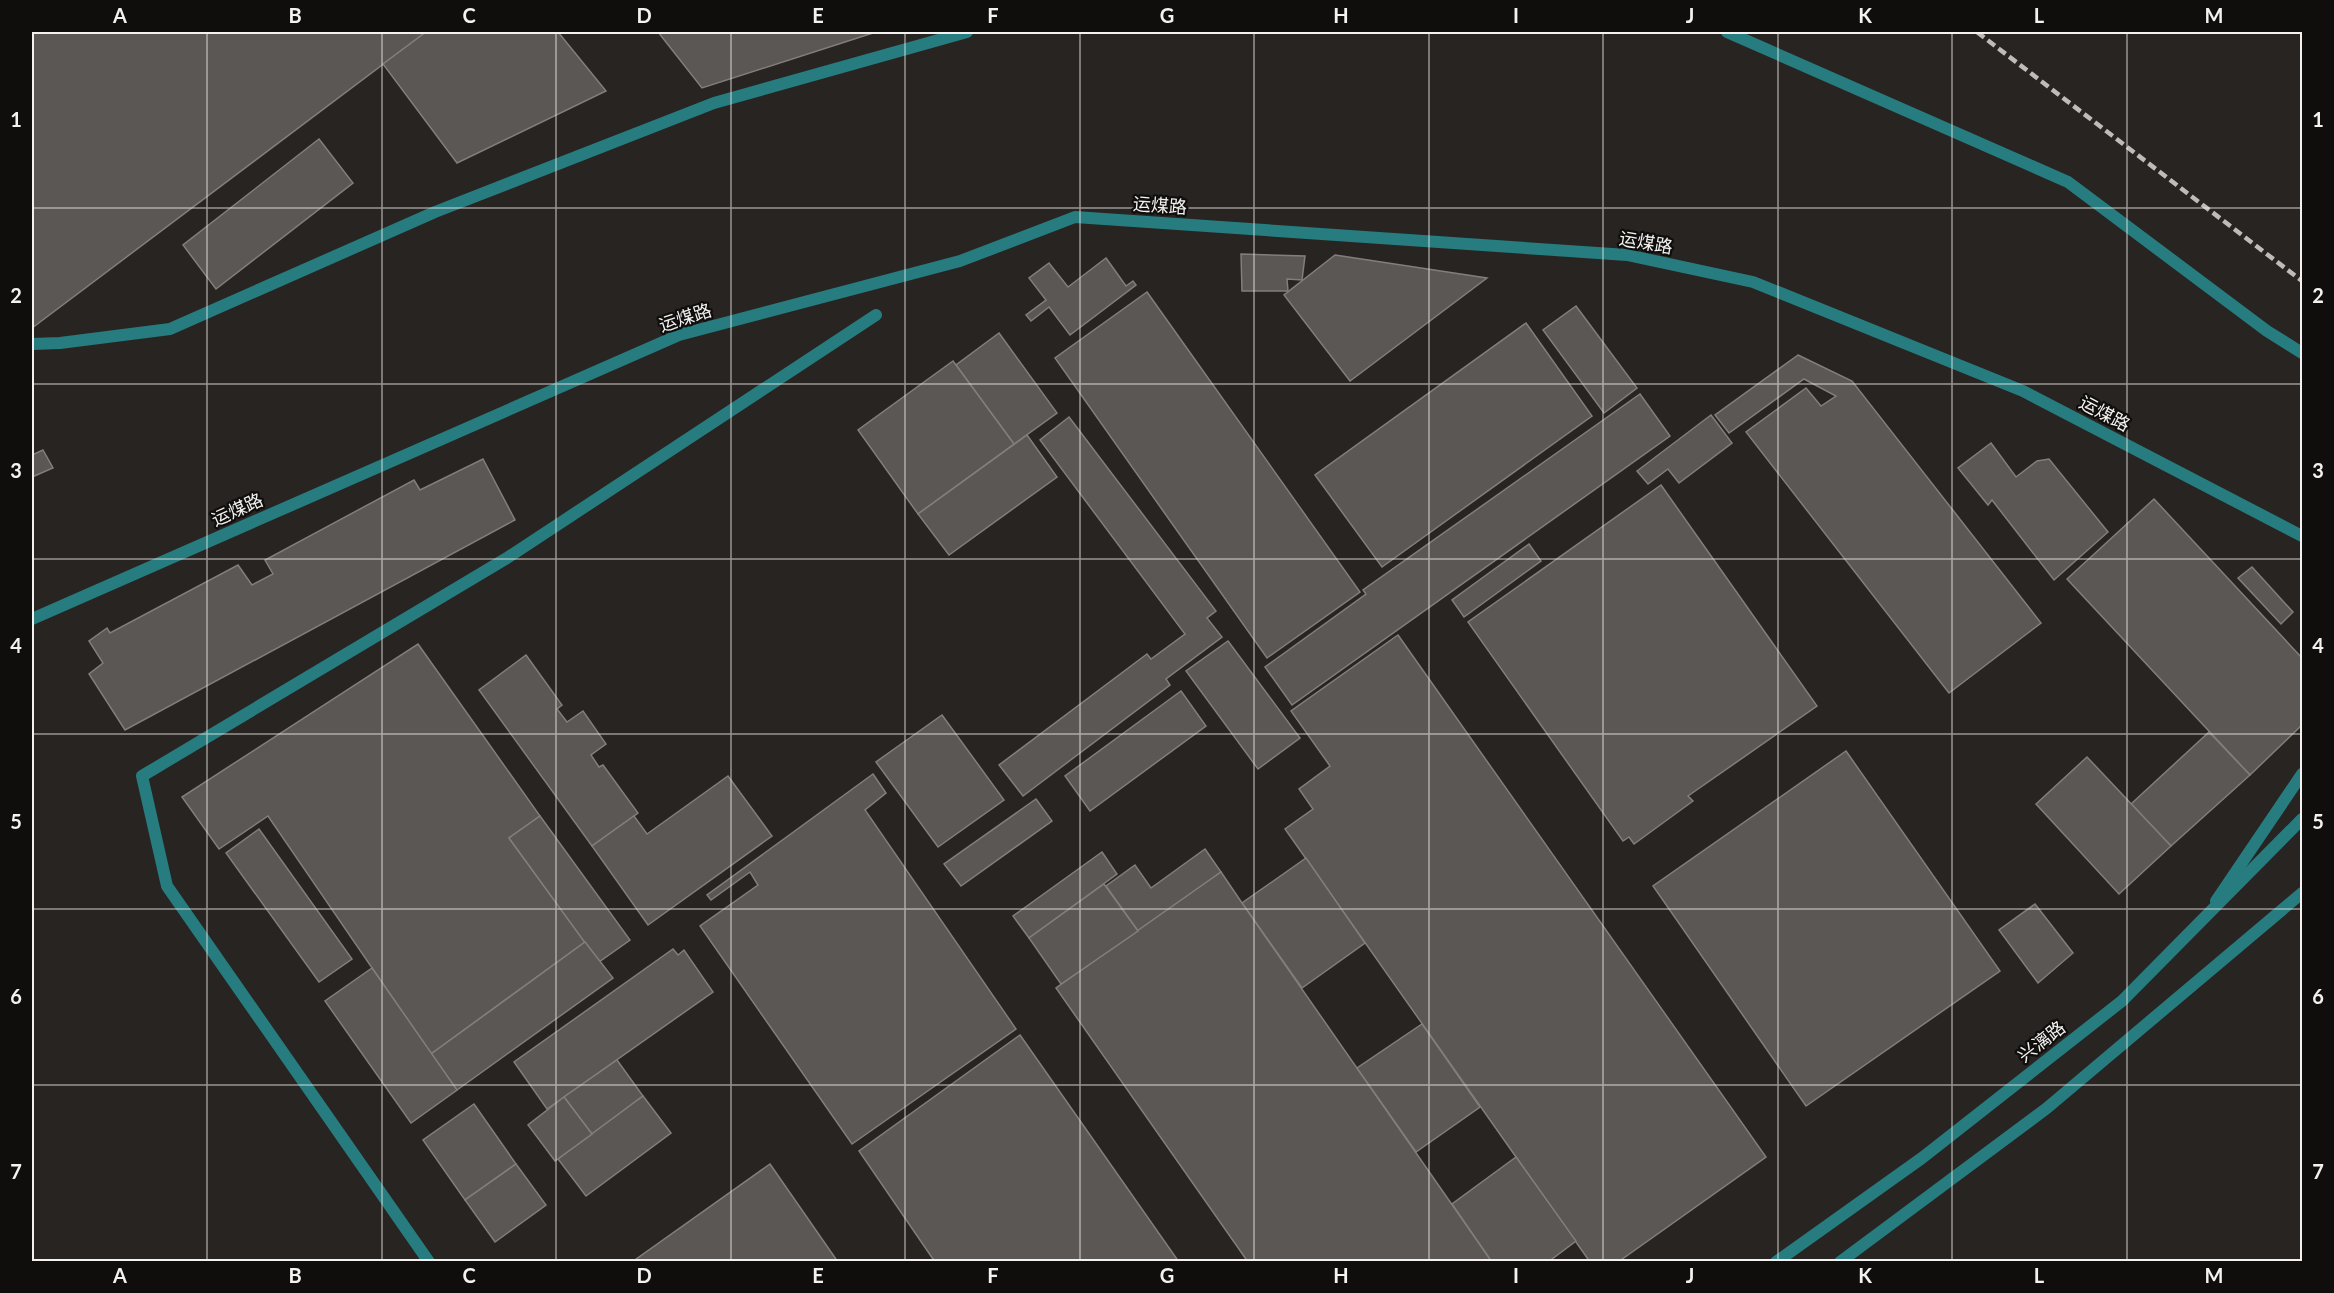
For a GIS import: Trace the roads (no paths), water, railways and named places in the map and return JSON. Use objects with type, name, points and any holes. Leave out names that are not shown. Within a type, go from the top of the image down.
[{"type":"street","points":[[32,344],[60,343],[170,329],[435,212],[714,103],[967,32]]},
{"type":"street","points":[[1727,32],[2068,182],[2266,331],[2302,353]]},
{"type":"street","name":"运煤路","points":[[32,619],[679,335],[960,261],[1075,217],[1627,255],[1754,282],[2023,391],[2302,536]]},
{"type":"street","points":[[429,1262],[167,886],[142,776],[507,558],[876,315]]},
{"type":"street","points":[[2211,910],[2302,774]]},
{"type":"street","name":"兴漓路","points":[[1776,1262],[1922,1158],[2122,1001],[2302,819]]},
{"type":"street","points":[[1840,1262],[2047,1108],[2302,893]]},
{"type":"railway","points":[[1977,32],[2302,281]]}]
